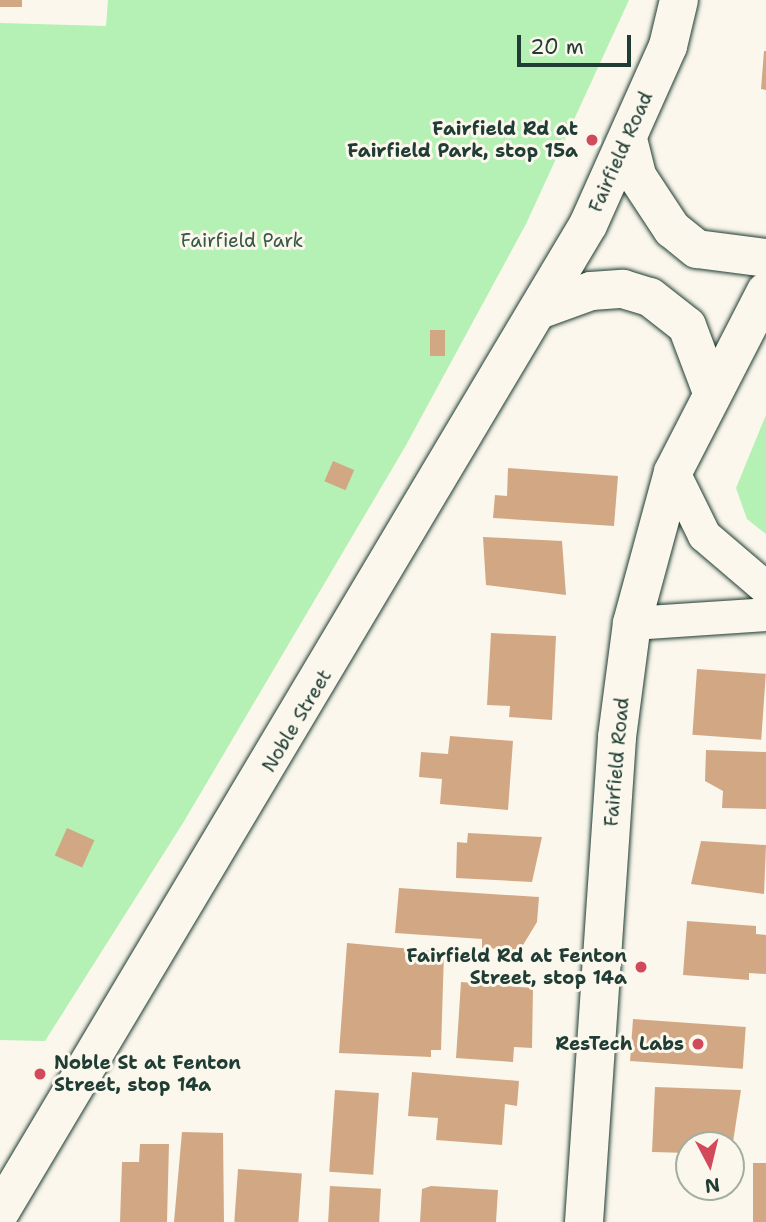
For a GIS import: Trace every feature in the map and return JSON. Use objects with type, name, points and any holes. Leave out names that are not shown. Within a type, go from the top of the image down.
[{"type":"main road","name":"Fairfield Road","points":[[588,225],[668,46],[679,0]]},
{"type":"main road","points":[[628,139],[637,176],[672,229],[697,249],[766,258]]},
{"type":"main road","name":"Noble Street","points":[[0,1214],[588,225]]},
{"type":"main road","points":[[539,310],[591,291],[623,289],[650,297],[687,326],[711,390]]},
{"type":"main road","name":"Fairfield Road","points":[[584,1222],[617,737],[632,623],[673,472],[711,390],[745,324],[766,291]]},
{"type":"street","points":[[673,472],[704,536],[766,588]]},
{"type":"street","points":[[632,623],[766,614]]},
{"type":"street","points":[[0,1214],[3,1222]]},
{"type":"green space","name":"Fairfield Park","points":[[108,0],[629,0],[526,224],[405,447],[183,823],[45,1041],[0,1040],[0,23],[106,26]]},
{"type":"green space","points":[[766,415],[766,534],[747,519],[736,488]]},
{"type":"building","points":[[0,0],[22,0],[22,7],[0,7]]},
{"type":"building","points":[[766,51],[766,90],[761,89]]},
{"type":"building","points":[[430,330],[445,330],[445,356],[430,356]]},
{"type":"building","points":[[333,461],[354,470],[346,490],[324,481]]},
{"type":"building","points":[[508,468],[618,476],[614,526],[493,518],[495,495],[507,496]]},
{"type":"building","points":[[483,537],[562,541],[566,595],[486,585]]},
{"type":"building","points":[[491,633],[556,636],[552,720],[509,717],[510,706],[487,705]]},
{"type":"building","points":[[697,669],[766,674],[761,740],[692,735]]},
{"type":"building","points":[[450,736],[513,741],[508,810],[440,804],[442,779],[419,777],[421,752],[448,754]]},
{"type":"building","points":[[706,750],[766,752],[766,809],[722,808],[723,791],[705,781]]},
{"type":"building","points":[[67,828],[94,840],[82,868],[55,855]]},
{"type":"building","points":[[468,833],[542,837],[532,882],[456,878],[457,842],[467,843]]},
{"type":"building","points":[[701,841],[766,845],[764,894],[691,884]]},
{"type":"building","points":[[399,888],[539,897],[537,922],[520,950],[482,948],[482,939],[395,933]]},
{"type":"building","points":[[687,921],[756,926],[756,934],[766,935],[766,974],[749,973],[749,980],[683,975]]},
{"type":"building","points":[[347,943],[444,952],[441,1050],[431,1050],[431,1057],[339,1053]]},
{"type":"building","points":[[461,982],[533,988],[532,1048],[514,1047],[513,1062],[456,1058]]},
{"type":"building","name":"ResTech Labs","points":[[633,1019],[746,1027],[743,1069],[630,1061]]},
{"type":"building","points":[[412,1072],[519,1081],[517,1106],[505,1104],[502,1145],[436,1140],[438,1118],[408,1116]]},
{"type":"building","points":[[655,1087],[741,1090],[735,1131],[675,1131],[675,1153],[652,1152]]},
{"type":"building","points":[[335,1090],[379,1093],[373,1175],[329,1172]]},
{"type":"building","points":[[182,1132],[223,1133],[224,1222],[174,1222]]},
{"type":"building","points":[[140,1144],[169,1144],[167,1222],[120,1222],[122,1162],[139,1162]]},
{"type":"building","points":[[753,1163],[766,1163],[766,1222],[753,1222]]},
{"type":"building","points":[[238,1169],[302,1173],[298,1222],[234,1222]]},
{"type":"building","points":[[330,1186],[381,1189],[379,1222],[328,1222]]},
{"type":"building","points":[[431,1186],[498,1190],[496,1222],[420,1222],[422,1189]]},
{"type":"place","name":"Fairfield Rd at Fairfield Park, stop 15a","points":[[592,140]]},
{"type":"place","name":"Fairfield Rd at Fenton Street, stop 14a","points":[[641,967]]},
{"type":"place","name":"ResTech Labs","points":[[698,1044]]},
{"type":"place","name":"Noble St at Fenton Street, stop 14a","points":[[40,1074]]}]
